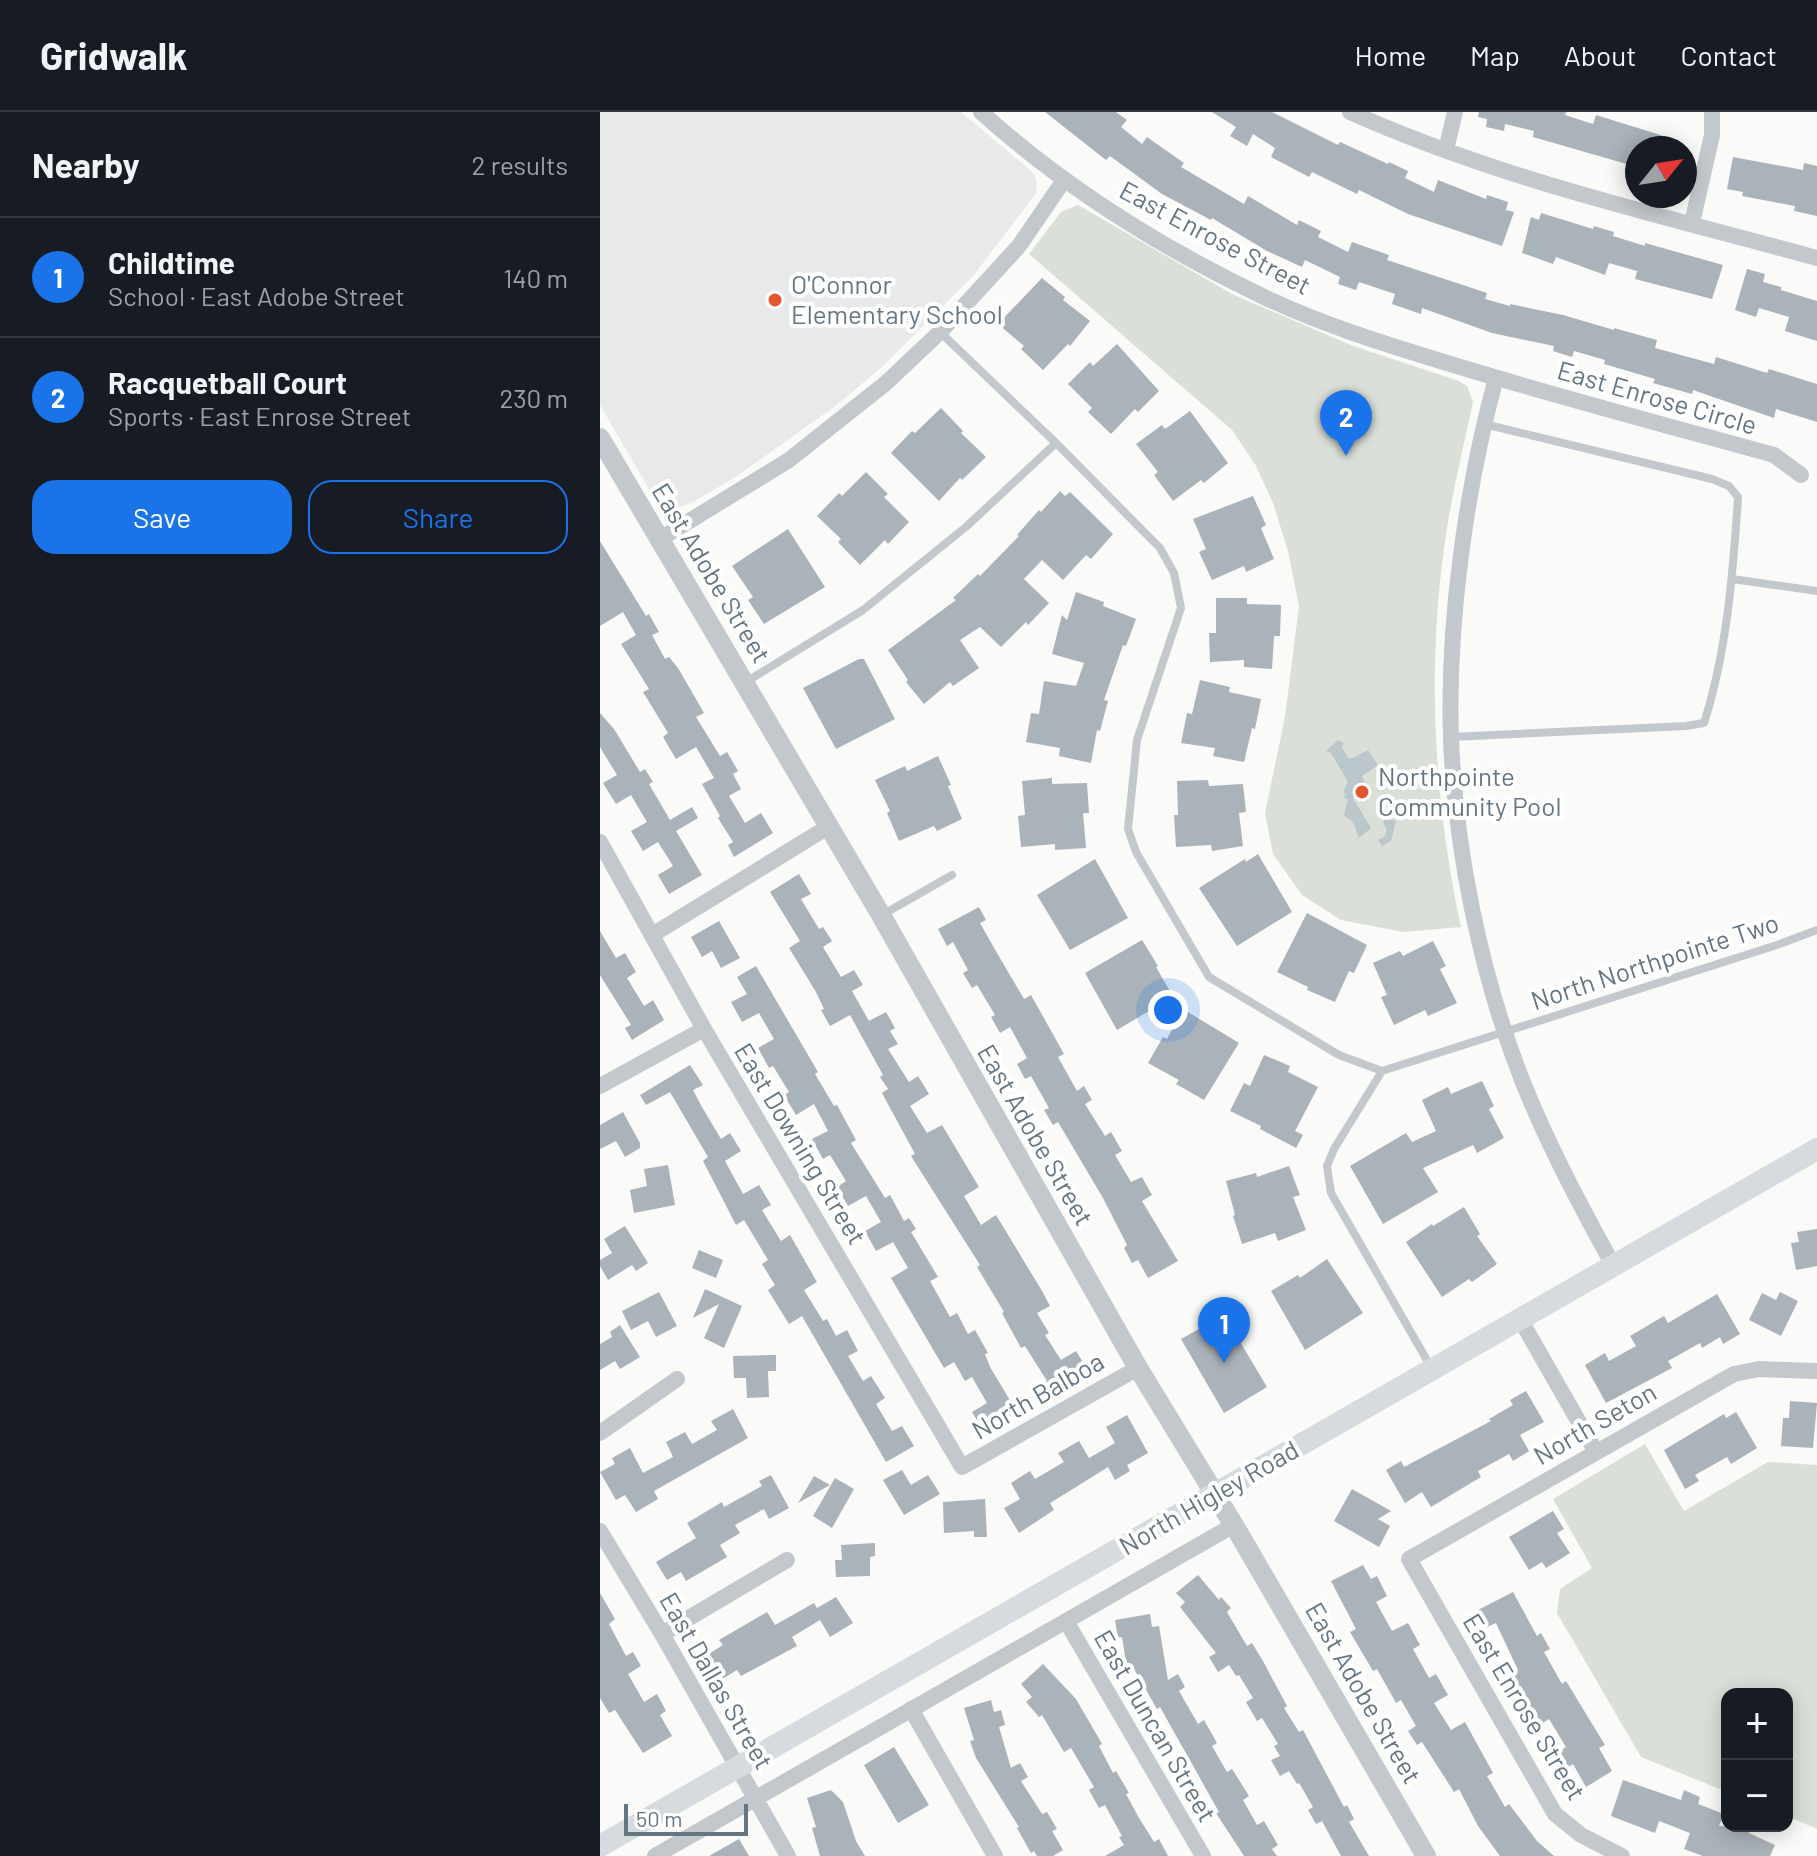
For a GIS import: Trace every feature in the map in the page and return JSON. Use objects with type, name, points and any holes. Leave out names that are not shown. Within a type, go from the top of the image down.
[{"type":"main road","name":"North Higley Road","points":[[600,1846],[1817,1149]]},
{"type":"street","name":"East Enrose Street","points":[[981,112],[1064,180],[1180,251],[1264,297],[1377,341],[1496,378]]},
{"type":"street","points":[[1350,112],[1494,169],[1817,258]]},
{"type":"street","points":[[1446,150],[1455,112]]},
{"type":"street","points":[[1692,223],[1712,135],[1712,112]]},
{"type":"street","points":[[660,539],[753,485],[825,434],[886,383],[940,332],[1019,246],[1064,180]]},
{"type":"street","points":[[1496,378],[1483,424],[1459,579],[1451,737],[1458,818],[1483,954],[1505,1031],[1526,1091],[1565,1178],[1613,1265]]},
{"type":"street","name":"East Enrose Circle","points":[[1496,378],[1774,455],[1801,475]]},
{"type":"street","name":"East Adobe Street","points":[[600,438],[746,682],[1138,1368],[1234,1525],[1426,1856]]},
{"type":"street","points":[[652,935],[828,827]]},
{"type":"street","name":"East Downing Street","points":[[600,842],[704,1029],[962,1467]]},
{"type":"street","points":[[600,1086],[704,1029]]},
{"type":"street","points":[[1520,1319],[1596,1452]]},
{"type":"street","name":"North Balboa","points":[[962,1467],[1138,1368]]},
{"type":"street","name":"North Seton","points":[[1409,1559],[1734,1374],[1759,1369],[1817,1371]]},
{"type":"street","points":[[600,1433],[677,1379]]},
{"type":"street","name":"North Higley Road","points":[[655,1856],[1234,1525]]},
{"type":"street","name":"East Dallas Street","points":[[600,1531],[788,1856]]},
{"type":"street","name":"East Enrose Street","points":[[1409,1559],[1555,1814],[1581,1835],[1622,1856]]},
{"type":"street","points":[[662,1634],[787,1560]]},
{"type":"street","name":"East Duncan Street","points":[[1066,1621],[1203,1856]]},
{"type":"street","points":[[911,1709],[995,1856]]},
{"type":"lane","points":[[940,332],[1160,548],[1174,573],[1181,608],[1137,740],[1128,829],[1136,852],[1209,977],[1339,1055],[1382,1071],[1334,1149],[1327,1166],[1331,1193],[1433,1369]]},
{"type":"lane","points":[[1451,737],[1704,723],[1715,689],[1732,579],[1738,497],[1729,486],[1712,479],[1483,424]]},
{"type":"lane","points":[[746,682],[863,610],[967,526],[1056,443]]},
{"type":"lane","points":[[1732,579],[1817,591]]},
{"type":"lane","points":[[881,915],[952,875]]},
{"type":"lane","name":"North Northpointe Two","points":[[1382,1071],[1817,930]]},
{"type":"shaded area","name":"O'Connor Elementary School","points":[[600,112],[961,112],[1030,170],[1036,178],[1037,192],[973,276],[882,367],[834,407],[737,476],[693,502],[665,510],[659,506],[600,405]]},
{"type":"shaded area","points":[[1078,205],[1232,294],[1353,346],[1467,386],[1473,402],[1440,578],[1435,678],[1444,828],[1461,927],[1403,932],[1341,920],[1302,895],[1273,854],[1265,813],[1285,717],[1299,606],[1288,551],[1273,503],[1255,464],[1232,430],[1029,254],[1061,212]]},
{"type":"shaded area","points":[[1338,740],[1344,743],[1342,747],[1348,758],[1368,750],[1378,765],[1362,776],[1367,790],[1353,798],[1371,828],[1359,838],[1353,822],[1344,815],[1348,799],[1343,798],[1346,795],[1343,792],[1348,782],[1331,753],[1326,751]]},
{"type":"shaded area","points":[[1385,818],[1396,821],[1391,841],[1382,846],[1378,840],[1385,836],[1387,830],[1383,823]]},
{"type":"shaded area","points":[[1645,1444],[1684,1511],[1768,1462],[1817,1465],[1817,1829],[1793,1819],[1793,1688],[1721,1688],[1721,1790],[1641,1757],[1557,1613],[1560,1589],[1592,1568],[1553,1499]]},
{"type":"building","points":[[1045,112],[1116,112],[1127,120],[1121,127],[1142,144],[1147,137],[1184,163],[1181,167],[1244,204],[1248,196],[1297,225],[1299,220],[1321,231],[1318,237],[1348,252],[1352,242],[1389,255],[1387,260],[1487,293],[1485,299],[1563,315],[1657,340],[1655,348],[1714,364],[1716,357],[1817,384],[1817,422],[1776,409],[1774,418],[1693,390],[1692,394],[1653,383],[1655,379],[1604,364],[1605,360],[1574,351],[1572,357],[1553,351],[1554,346],[1492,333],[1422,308],[1421,314],[1392,304],[1395,294],[1359,282],[1356,290],[1338,284],[1340,277],[1305,260],[1302,267],[1267,251],[1212,218],[1162,194],[1110,156],[1106,160]]},
{"type":"building","points":[[1212,112],[1272,112],[1338,145],[1340,142],[1408,171],[1405,178],[1434,192],[1438,180],[1486,199],[1487,195],[1508,202],[1506,210],[1514,212],[1502,246],[1408,214],[1312,172],[1309,177],[1271,157],[1275,148],[1253,134],[1247,146],[1230,136],[1236,127]]},
{"type":"building","points":[[1479,112],[1566,112],[1565,115],[1593,124],[1596,115],[1664,136],[1625,136],[1625,164],[1533,137],[1534,131],[1505,124],[1504,131],[1486,127],[1487,119],[1478,117]]},
{"type":"building","points":[[1733,157],[1803,170],[1804,163],[1817,166],[1817,216],[1794,211],[1795,206],[1742,196],[1743,192],[1727,189]]},
{"type":"building","points":[[1541,213],[1614,232],[1613,236],[1645,246],[1645,243],[1723,265],[1712,299],[1635,279],[1637,271],[1609,263],[1605,275],[1556,257],[1553,264],[1522,253],[1531,217],[1539,220]]},
{"type":"building","points":[[1747,269],[1765,274],[1763,282],[1817,301],[1817,341],[1785,331],[1789,317],[1759,308],[1756,317],[1735,310]]},
{"type":"building","points":[[1042,278],[1090,321],[1070,346],[1068,344],[1043,370],[1021,349],[1024,346],[998,324]]},
{"type":"building","points":[[1117,344],[1159,391],[1138,412],[1135,409],[1111,434],[1088,412],[1092,408],[1068,384],[1090,362],[1093,366]]},
{"type":"building","points":[[941,408],[986,457],[962,480],[960,478],[939,501],[891,453]]},
{"type":"building","points":[[1190,411],[1228,463],[1204,483],[1201,480],[1173,501],[1154,475],[1158,472],[1136,444],[1162,425],[1165,429]]},
{"type":"building","points":[[866,472],[888,494],[884,497],[909,522],[888,544],[885,540],[860,565],[838,542],[841,539],[817,516],[839,493],[842,496]]},
{"type":"building","points":[[1060,491],[1065,496],[1070,492],[1113,534],[1091,559],[1086,555],[1063,580],[1042,560],[1024,579],[1049,603],[1001,647],[980,627],[960,640],[979,668],[953,686],[950,682],[924,704],[906,682],[908,680],[888,650],[956,600],[953,598],[978,574],[980,576]]},
{"type":"building","points":[[1253,496],[1266,525],[1261,528],[1274,559],[1246,572],[1244,566],[1212,580],[1199,552],[1206,549],[1193,519]]},
{"type":"building","points":[[788,529],[825,587],[764,624],[748,600],[753,597],[732,566]]},
{"type":"building","points":[[600,541],[659,632],[652,635],[665,659],[669,657],[678,668],[704,713],[696,717],[720,756],[727,752],[738,771],[733,774],[741,789],[729,796],[745,823],[761,813],[773,833],[734,857],[728,845],[733,842],[702,784],[714,778],[696,747],[676,759],[663,737],[668,733],[643,692],[649,689],[621,644],[636,635],[623,612],[600,626]]},
{"type":"building","points":[[1076,592],[1136,619],[1126,646],[1123,645],[1104,700],[1108,701],[1100,731],[1097,730],[1091,763],[1059,756],[1060,748],[1026,742],[1031,713],[1039,714],[1044,681],[1076,686],[1084,663],[1052,654],[1062,615],[1067,620]]},
{"type":"building","points":[[1216,598],[1247,598],[1247,604],[1281,605],[1280,636],[1274,636],[1272,669],[1244,667],[1244,660],[1210,662],[1209,633],[1216,633]]},
{"type":"building","points":[[864,659],[895,719],[836,749],[803,688]]},
{"type":"building","points":[[1200,680],[1230,687],[1229,692],[1261,699],[1244,762],[1213,756],[1215,748],[1181,743],[1187,713],[1192,714]]},
{"type":"building","points":[[600,713],[614,729],[640,772],[645,769],[653,782],[649,784],[670,820],[692,807],[698,818],[676,831],[702,875],[669,894],[658,875],[673,866],[658,842],[643,851],[631,831],[647,822],[631,795],[616,804],[603,783],[617,775],[600,747]]},
{"type":"building","points":[[938,756],[962,819],[937,831],[934,826],[899,841],[887,813],[890,811],[875,780],[905,766],[907,771]]},
{"type":"building","points":[[1052,778],[1052,784],[1087,783],[1089,813],[1083,813],[1086,848],[1055,850],[1055,844],[1021,847],[1018,816],[1025,815],[1022,781]]},
{"type":"building","points":[[1208,780],[1209,786],[1243,784],[1246,812],[1239,813],[1243,846],[1212,851],[1211,845],[1176,847],[1174,815],[1178,815],[1177,781]]},
{"type":"building","points":[[1258,854],[1292,912],[1237,946],[1199,888]]},
{"type":"building","points":[[1095,859],[1128,918],[1070,950],[1037,895]]},
{"type":"building","points":[[799,874],[811,894],[801,899],[819,929],[823,927],[832,941],[823,947],[841,977],[854,970],[863,985],[852,991],[869,1021],[886,1012],[895,1028],[890,1031],[898,1044],[888,1049],[909,1082],[918,1076],[929,1094],[910,1106],[927,1133],[942,1125],[979,1187],[964,1196],[981,1225],[996,1215],[1042,1291],[1050,1306],[1037,1313],[1049,1333],[1045,1335],[1061,1360],[1076,1351],[1088,1370],[1050,1394],[1043,1383],[1047,1381],[1025,1346],[1021,1348],[977,1267],[980,1265],[911,1156],[915,1154],[882,1093],[888,1089],[880,1077],[883,1075],[850,1015],[830,1026],[816,992],[789,948],[800,941],[770,892]]},
{"type":"building","points":[[979,907],[986,920],[980,923],[1024,999],[1031,995],[1064,1054],[1058,1057],[1077,1091],[1084,1086],[1092,1100],[1085,1104],[1105,1136],[1111,1132],[1122,1151],[1115,1155],[1131,1182],[1142,1177],[1152,1195],[1142,1201],[1178,1261],[1148,1278],[1138,1260],[1132,1263],[1124,1248],[1127,1245],[1103,1198],[1058,1122],[1053,1125],[1044,1110],[1049,1108],[1031,1076],[1025,1079],[1017,1064],[1027,1058],[1010,1027],[1000,1033],[991,1017],[995,1015],[977,985],[972,988],[963,973],[968,970],[953,942],[947,946],[938,929]]},
{"type":"building","points":[[1307,913],[1367,945],[1354,973],[1349,971],[1335,1002],[1277,972]]},
{"type":"building","points":[[719,921],[740,958],[721,968],[712,951],[702,957],[691,937]]},
{"type":"building","points":[[600,931],[616,958],[625,953],[636,972],[627,978],[644,1006],[653,1000],[664,1020],[632,1040],[625,1028],[631,1025],[600,975]]},
{"type":"building","points":[[1142,940],[1158,966],[1171,998],[1117,1030],[1085,973]]},
{"type":"building","points":[[1433,941],[1446,966],[1440,969],[1457,1003],[1428,1016],[1425,1010],[1394,1025],[1381,997],[1387,995],[1373,963],[1400,951],[1403,956]]},
{"type":"building","points":[[756,966],[818,1072],[815,1074],[856,1140],[851,1143],[885,1198],[890,1195],[904,1221],[909,1218],[916,1229],[911,1232],[938,1277],[930,1281],[950,1317],[957,1313],[968,1334],[975,1330],[988,1353],[985,1354],[990,1367],[1017,1412],[984,1432],[972,1412],[987,1403],[972,1377],[965,1381],[954,1362],[944,1368],[891,1278],[908,1268],[893,1242],[876,1251],[865,1231],[881,1222],[866,1196],[848,1206],[837,1187],[846,1181],[830,1155],[823,1159],[812,1139],[828,1131],[814,1104],[796,1115],[784,1095],[789,1092],[773,1066],[769,1068],[758,1048],[774,1039],[759,1013],[742,1022],[731,1002],[747,994],[737,977]]},
{"type":"building","points":[[1183,1009],[1239,1043],[1204,1100],[1176,1084],[1179,1080],[1148,1063],[1163,1037],[1167,1039]]},
{"type":"building","points":[[1264,1055],[1290,1066],[1288,1072],[1318,1087],[1295,1131],[1303,1135],[1296,1148],[1230,1111],[1244,1083],[1250,1086]]},
{"type":"building","points":[[690,1065],[703,1085],[693,1090],[702,1107],[721,1139],[730,1133],[741,1151],[725,1161],[743,1194],[759,1185],[771,1205],[762,1210],[781,1241],[790,1235],[817,1282],[804,1290],[836,1336],[847,1330],[858,1351],[848,1356],[863,1381],[871,1376],[885,1398],[876,1404],[892,1431],[902,1426],[914,1446],[886,1462],[802,1316],[789,1324],[768,1290],[775,1285],[762,1264],[768,1260],[744,1220],[736,1225],[703,1161],[708,1157],[670,1092],[646,1105],[640,1095]]},
{"type":"building","points":[[1482,1081],[1494,1106],[1489,1109],[1504,1138],[1477,1153],[1473,1145],[1423,1168],[1438,1192],[1383,1224],[1350,1166],[1406,1133],[1412,1142],[1436,1131],[1422,1100],[1448,1087],[1451,1094]]},
{"type":"building","points":[[623,1112],[640,1143],[640,1148],[625,1157],[616,1141],[600,1149],[600,1125]]},
{"type":"building","points":[[668,1165],[675,1205],[634,1213],[630,1190],[647,1186],[644,1169]]},
{"type":"building","points":[[1289,1166],[1300,1195],[1293,1197],[1306,1230],[1278,1241],[1275,1233],[1242,1244],[1226,1181],[1256,1173],[1257,1177]]},
{"type":"building","points":[[1464,1207],[1480,1234],[1477,1236],[1497,1264],[1472,1282],[1469,1279],[1442,1297],[1406,1242]]},
{"type":"building","points":[[625,1226],[648,1263],[636,1271],[632,1265],[608,1280],[600,1260],[612,1253],[604,1239]]},
{"type":"building","points":[[1817,1229],[1817,1266],[1796,1270],[1791,1243],[1799,1242],[1797,1232]]},
{"type":"building","points":[[699,1250],[723,1260],[716,1278],[692,1268]]},
{"type":"building","points":[[1327,1259],[1363,1313],[1305,1350],[1271,1291],[1298,1275],[1300,1278]]},
{"type":"building","points":[[705,1289],[742,1306],[724,1348],[704,1338],[719,1304],[693,1318]]},
{"type":"building","points":[[659,1292],[677,1326],[656,1337],[648,1321],[631,1330],[622,1311]]},
{"type":"building","points":[[1780,1292],[1798,1301],[1781,1336],[1749,1320],[1762,1293],[1776,1300]]},
{"type":"building","points":[[1717,1294],[1740,1334],[1723,1344],[1720,1337],[1702,1348],[1700,1343],[1668,1361],[1672,1368],[1606,1403],[1585,1365],[1605,1353],[1609,1361],[1636,1346],[1630,1336],[1664,1316],[1668,1323]]},
{"type":"building","points":[[1224,1315],[1267,1387],[1224,1413],[1181,1339]]},
{"type":"building","points":[[620,1325],[640,1357],[620,1369],[615,1361],[600,1370],[600,1344],[612,1337],[610,1332]]},
{"type":"building","points":[[776,1355],[776,1371],[768,1371],[769,1397],[747,1398],[746,1378],[734,1378],[733,1356]]},
{"type":"building","points":[[1526,1391],[1544,1422],[1520,1435],[1529,1451],[1513,1461],[1509,1454],[1478,1471],[1481,1477],[1431,1507],[1422,1492],[1405,1503],[1386,1470],[1401,1461],[1404,1467],[1491,1421],[1489,1419],[1513,1405],[1510,1400]]},
{"type":"building","points":[[1790,1401],[1817,1403],[1813,1448],[1781,1446],[1783,1418],[1789,1418]]},
{"type":"building","points":[[733,1409],[748,1438],[654,1491],[658,1499],[636,1512],[625,1495],[616,1500],[600,1472],[615,1464],[612,1458],[630,1448],[643,1473],[673,1457],[666,1442],[685,1432],[692,1444],[717,1430],[711,1421]]},
{"type":"building","points":[[1736,1412],[1757,1448],[1731,1464],[1727,1457],[1695,1475],[1699,1481],[1685,1489],[1664,1450],[1724,1414],[1726,1418]]},
{"type":"building","points":[[1127,1415],[1148,1453],[1127,1465],[1130,1471],[1115,1480],[1108,1467],[1050,1503],[1054,1510],[1019,1533],[1004,1508],[1020,1499],[1011,1483],[1030,1471],[1035,1479],[1064,1462],[1058,1453],[1079,1441],[1089,1458],[1115,1443],[1106,1427]]},
{"type":"building","points":[[902,1470],[911,1485],[928,1475],[940,1494],[904,1515],[883,1480]]},
{"type":"building","points":[[771,1475],[789,1508],[769,1519],[764,1509],[735,1525],[740,1533],[720,1545],[727,1557],[686,1581],[681,1572],[667,1580],[656,1562],[696,1538],[687,1523],[722,1502],[724,1507],[762,1486],[759,1481]]},
{"type":"building","points":[[814,1476],[830,1485],[798,1503]]},
{"type":"building","points":[[835,1478],[854,1489],[832,1528],[813,1516]]},
{"type":"building","points":[[1352,1489],[1391,1511],[1378,1519],[1390,1526],[1379,1547],[1334,1521]]},
{"type":"building","points":[[985,1499],[987,1537],[974,1537],[974,1531],[944,1533],[943,1502]]},
{"type":"building","points":[[1553,1511],[1564,1529],[1557,1533],[1570,1553],[1546,1568],[1542,1562],[1529,1570],[1509,1537]]},
{"type":"building","points":[[875,1543],[875,1556],[870,1557],[870,1576],[836,1577],[835,1560],[842,1560],[841,1545]]},
{"type":"building","points":[[1363,1565],[1371,1579],[1377,1576],[1387,1596],[1376,1602],[1392,1631],[1408,1623],[1420,1645],[1413,1649],[1429,1678],[1436,1674],[1448,1695],[1434,1703],[1451,1730],[1465,1722],[1493,1773],[1487,1776],[1505,1807],[1509,1804],[1537,1841],[1554,1856],[1500,1856],[1478,1826],[1459,1789],[1454,1792],[1422,1742],[1417,1745],[1408,1731],[1416,1726],[1401,1700],[1396,1703],[1377,1669],[1373,1671],[1350,1632],[1356,1629],[1331,1581]]},
{"type":"building","points":[[1198,1575],[1219,1600],[1221,1597],[1231,1608],[1227,1612],[1247,1646],[1252,1643],[1287,1706],[1284,1708],[1299,1732],[1303,1730],[1344,1807],[1347,1805],[1354,1819],[1349,1822],[1369,1856],[1341,1856],[1322,1821],[1316,1824],[1308,1810],[1313,1807],[1299,1783],[1289,1771],[1280,1776],[1271,1760],[1280,1756],[1274,1746],[1278,1744],[1262,1718],[1257,1721],[1246,1702],[1253,1698],[1229,1665],[1218,1672],[1209,1657],[1216,1653],[1180,1607],[1185,1602],[1176,1593]]},
{"type":"building","points":[[1513,1592],[1537,1636],[1541,1633],[1550,1649],[1544,1652],[1562,1684],[1566,1681],[1605,1745],[1599,1748],[1612,1771],[1586,1787],[1573,1764],[1567,1768],[1558,1752],[1566,1747],[1549,1719],[1541,1724],[1528,1704],[1512,1674],[1518,1670],[1496,1623],[1487,1627],[1478,1610]]},
{"type":"building","points":[[600,1593],[615,1619],[609,1624],[626,1656],[633,1652],[641,1666],[628,1674],[644,1702],[657,1694],[666,1711],[660,1715],[672,1736],[643,1753],[615,1710],[609,1713],[600,1698]]},
{"type":"building","points":[[836,1597],[853,1623],[830,1637],[820,1620],[792,1637],[797,1646],[741,1676],[737,1670],[719,1681],[704,1657],[723,1645],[719,1640],[767,1612],[775,1625],[814,1603],[817,1608]]},
{"type":"building","points":[[1150,1614],[1152,1627],[1159,1626],[1168,1680],[1178,1674],[1185,1687],[1179,1691],[1198,1724],[1204,1720],[1217,1743],[1212,1746],[1227,1772],[1232,1769],[1249,1796],[1243,1800],[1257,1825],[1264,1821],[1278,1845],[1272,1849],[1277,1856],[1244,1856],[1216,1813],[1219,1812],[1160,1707],[1157,1709],[1133,1667],[1127,1668],[1122,1637],[1118,1638],[1115,1620]]},
{"type":"building","points":[[1043,1664],[1076,1699],[1102,1744],[1099,1746],[1113,1773],[1116,1771],[1129,1793],[1126,1794],[1139,1818],[1154,1842],[1159,1839],[1168,1856],[1105,1856],[1124,1845],[1119,1837],[1122,1836],[1105,1805],[1099,1808],[1089,1790],[1094,1787],[1071,1748],[1064,1752],[1042,1715],[1039,1717],[1026,1702],[1032,1697],[1021,1684]]},
{"type":"building","points":[[991,1700],[994,1712],[1001,1710],[1005,1725],[999,1727],[1011,1768],[1020,1763],[1028,1777],[1021,1781],[1042,1814],[1047,1812],[1057,1829],[1052,1831],[1063,1850],[1053,1856],[1031,1853],[1019,1827],[976,1758],[964,1708]]},
{"type":"building","points":[[894,1747],[929,1805],[898,1823],[864,1765]]},
{"type":"building","points":[[1623,1780],[1681,1800],[1684,1790],[1700,1797],[1698,1804],[1721,1813],[1721,1832],[1749,1832],[1775,1845],[1770,1856],[1703,1856],[1684,1849],[1690,1833],[1659,1821],[1655,1833],[1611,1816]]},
{"type":"building","points":[[831,1790],[843,1802],[856,1841],[865,1856],[820,1856],[812,1828],[816,1827],[807,1798]]},
{"type":"building","points":[[739,1839],[749,1856],[709,1856]]},
{"type":"place","name":"O'Connor Elementary School","points":[[775,300]]},
{"type":"place","name":"Racquetball Court","points":[[1346,456]]},
{"type":"place","name":"Northpointe Community Pool","points":[[1362,792]]},
{"type":"place","name":"Childtime","points":[[1224,1363]]}]
